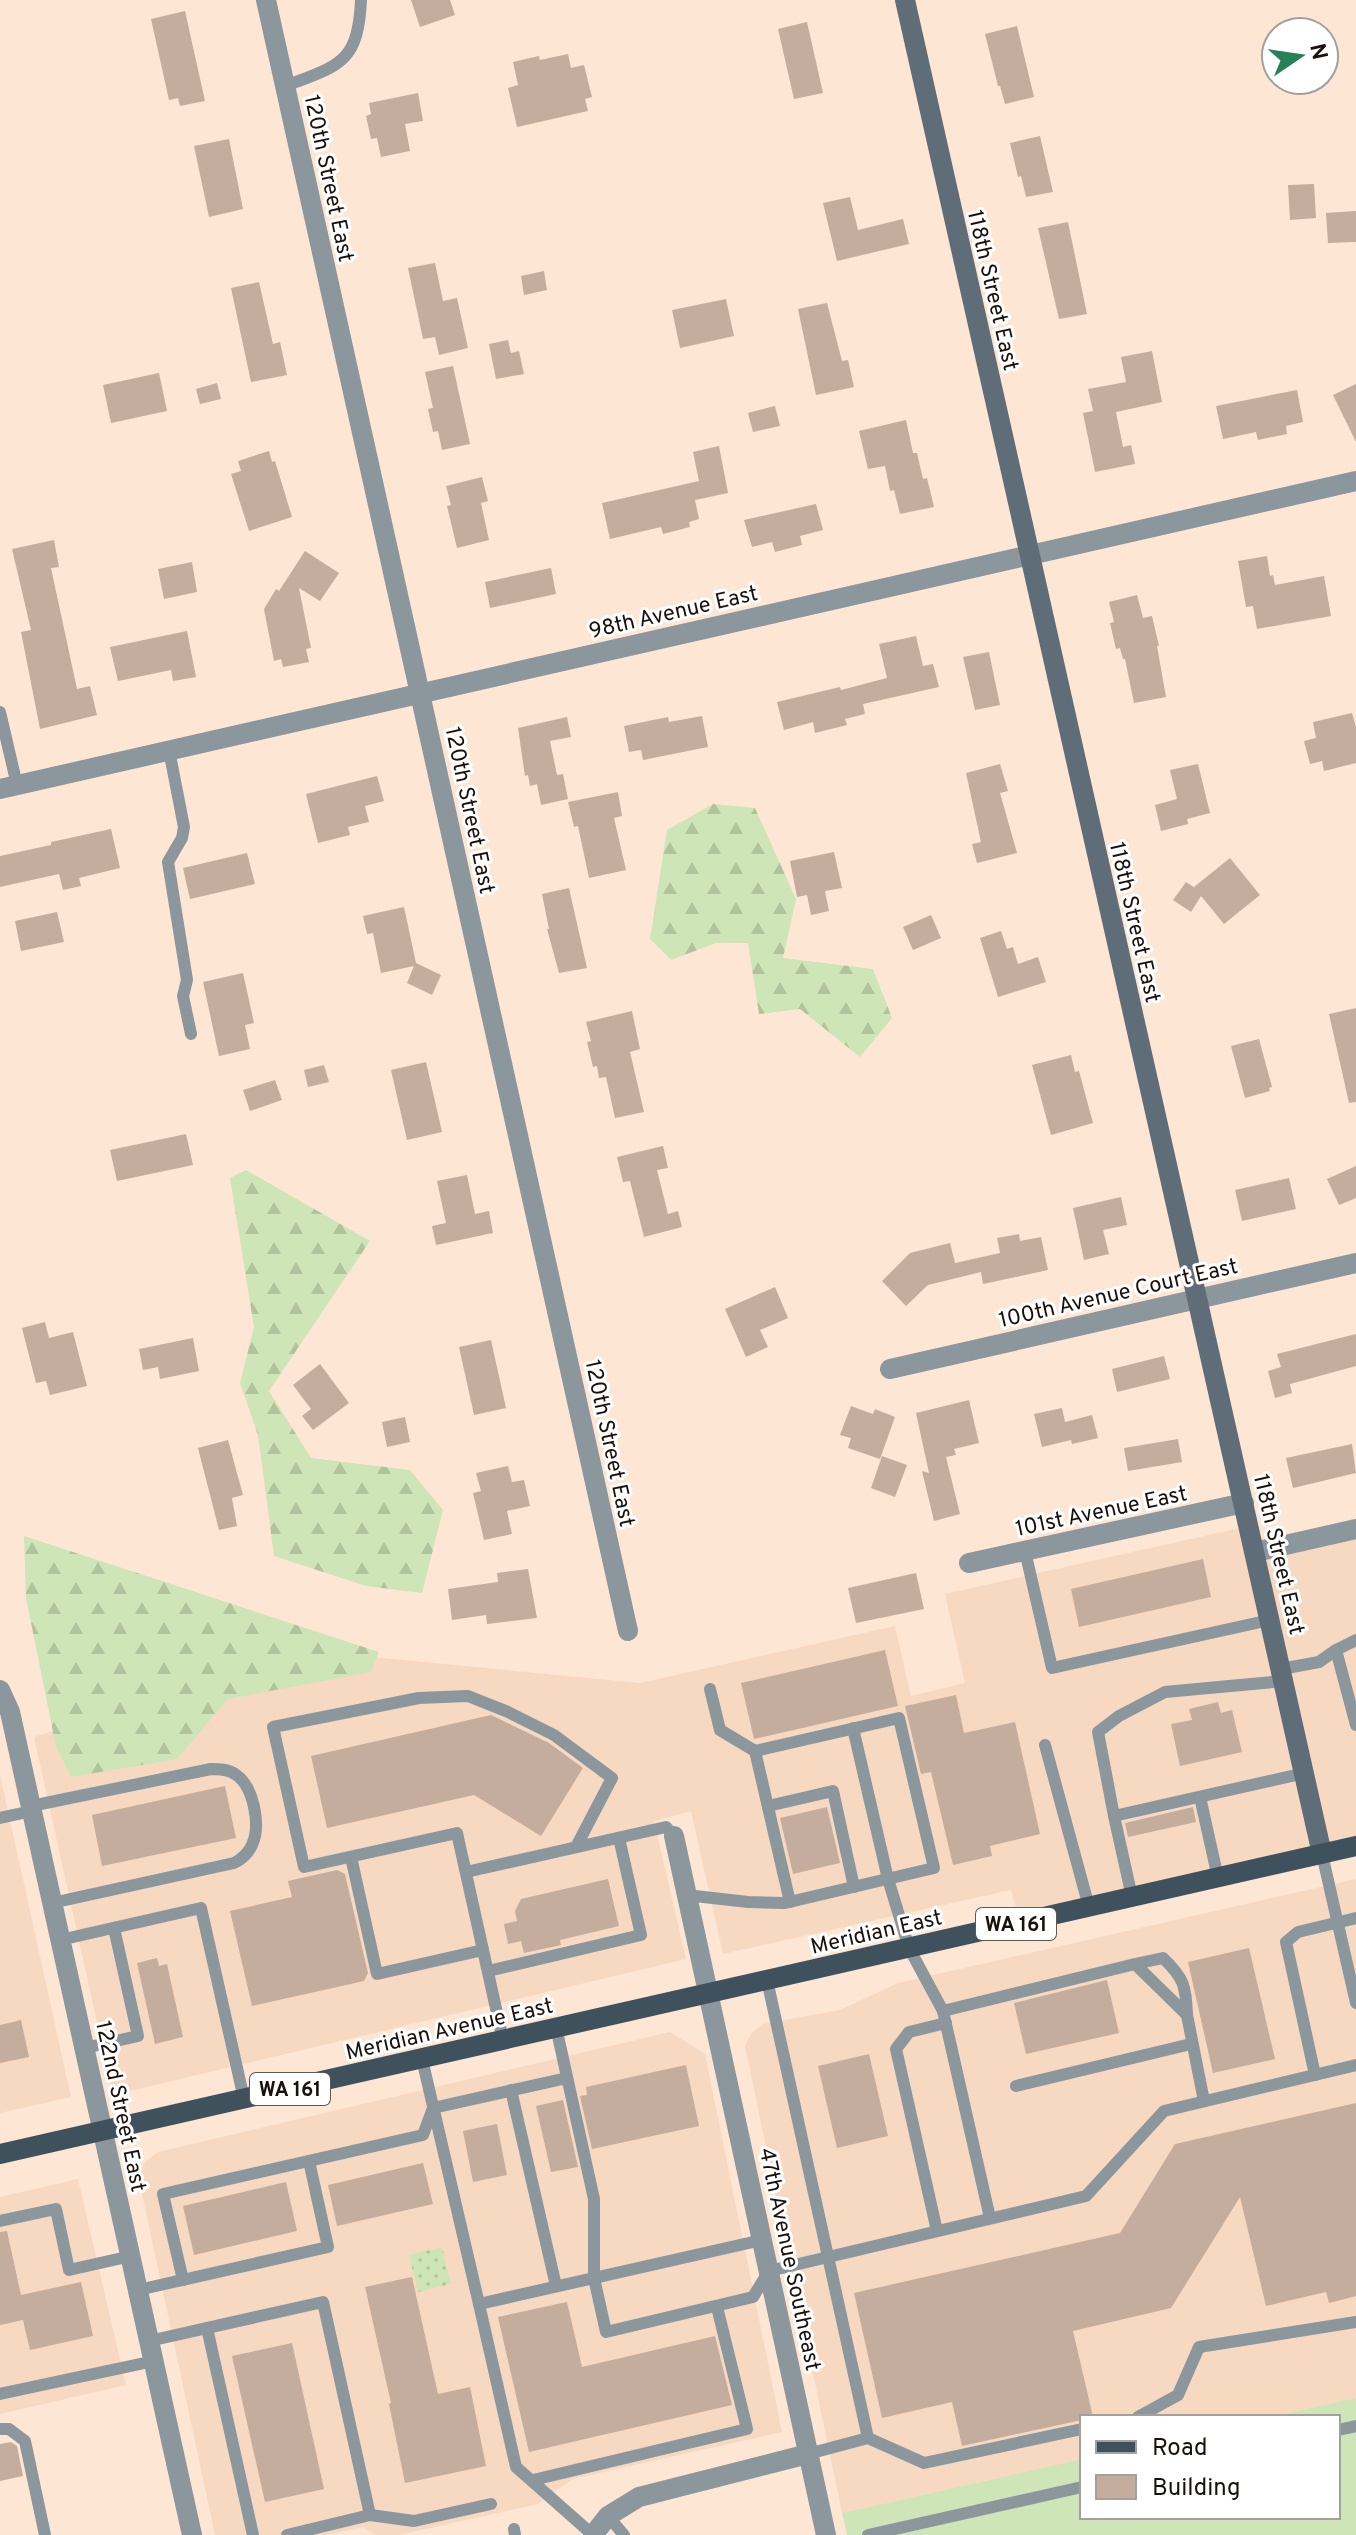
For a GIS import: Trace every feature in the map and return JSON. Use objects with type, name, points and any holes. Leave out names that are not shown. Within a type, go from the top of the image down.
[{"type":"main road","name":"WA 161","points":[[1322,1854],[1356,1846]]},
{"type":"main road","name":"Meridian East","points":[[581,2022],[1322,1854]]},
{"type":"main road","name":"Meridian Avenue East","points":[[0,2154],[581,2022]]},
{"type":"street","name":"120th Street East","points":[[266,0],[628,1631]]},
{"type":"street","name":"118th Street East","points":[[905,0],[1322,1854]]},
{"type":"street","name":"98th Avenue East","points":[[8,787],[1356,481]]},
{"type":"street","name":"100th Avenue Court East","points":[[890,1369],[1356,1263]]},
{"type":"street","name":"101st Avenue East","points":[[969,1563],[1244,1503]]},
{"type":"street","points":[[1255,1552],[1356,1529]]},
{"type":"street","name":"122nd Street East","points":[[0,1690],[10,1712],[192,2535]]},
{"type":"street","points":[[674,1836],[708,1993]]},
{"type":"street","name":"47th Avenue Southeast","points":[[708,1993],[826,2535]]},
{"type":"street","points":[[593,2535],[608,2516],[625,2503],[653,2492],[808,2454]]},
{"type":"lane","points":[[286,86],[335,66],[345,57],[359,30],[361,0]]},
{"type":"lane","points":[[0,712],[8,787]]},
{"type":"lane","points":[[169,750],[184,827],[182,838],[168,862],[187,980],[183,996],[191,1034]]},
{"type":"lane","points":[[1025,1551],[1052,1668],[1270,1620]]},
{"type":"lane","points":[[1132,1897],[1098,1732],[1119,1716],[1165,1692],[1283,1675],[1319,1662],[1356,1640]]},
{"type":"lane","points":[[1336,1650],[1356,1725]]},
{"type":"lane","points":[[686,1895],[748,1902],[790,1902],[934,1868],[899,1718],[755,1751],[720,1730],[710,1689]]},
{"type":"lane","points":[[503,2040],[457,1833],[304,1867],[273,1727],[440,1696],[468,1696],[554,1735],[612,1778],[576,1847]]},
{"type":"lane","points":[[853,1728],[888,1879],[909,1948],[945,2017],[990,2218]]},
{"type":"lane","points":[[1045,1745],[1089,1907]]},
{"type":"lane","points":[[755,1751],[790,1902]]},
{"type":"lane","points":[[0,1818],[31,1808],[211,1769],[233,1772],[246,1786],[256,1825],[253,1844],[243,1858],[234,1863],[52,1903]]},
{"type":"lane","points":[[1114,1816],[1305,1773]]},
{"type":"lane","points":[[768,1806],[833,1791],[854,1887]]},
{"type":"lane","points":[[1200,1797],[1218,1878]]},
{"type":"lane","points":[[466,1872],[666,1827],[674,1836]]},
{"type":"lane","points":[[488,1971],[641,1935],[619,1838]]},
{"type":"lane","points":[[1322,1854],[1356,2003]]},
{"type":"lane","points":[[351,1857],[377,1974],[483,1950]]},
{"type":"lane","points":[[60,1940],[201,1908],[244,2099]]},
{"type":"lane","points":[[1315,2075],[1286,1942],[1298,1932],[1356,1918]]},
{"type":"lane","points":[[85,2048],[138,2036],[114,1928]]},
{"type":"lane","points":[[937,2231],[896,2049],[909,2032],[996,1998],[1163,1958],[1180,1974],[1186,1993],[1191,2044],[1204,2101]]},
{"type":"lane","points":[[1135,1964],[1187,2015]]},
{"type":"lane","points":[[767,1980],[868,2438]]},
{"type":"lane","points":[[556,2027],[594,2199],[594,2278],[606,2332],[753,2297],[769,2271],[1086,2196],[1164,2111],[1356,2065]]},
{"type":"lane","points":[[1016,2086],[1191,2044]]},
{"type":"lane","points":[[422,2059],[516,2467],[593,2535]]},
{"type":"lane","points":[[433,2108],[567,2078]]},
{"type":"lane","points":[[511,2090],[556,2286]]},
{"type":"lane","points":[[183,2280],[163,2194],[423,2135],[433,2108]]},
{"type":"lane","points":[[138,2290],[328,2247],[309,2161]]},
{"type":"lane","points":[[0,2221],[56,2209],[69,2270],[131,2256]]},
{"type":"lane","points":[[479,2304],[762,2240]]},
{"type":"lane","points":[[149,2341],[323,2302],[370,2515]]},
{"type":"lane","points":[[533,2480],[747,2429],[717,2307]]},
{"type":"lane","points":[[1142,2415],[1178,2395],[1199,2347],[1356,2322]]},
{"type":"lane","points":[[207,2328],[253,2535]]},
{"type":"lane","points":[[0,2394],[154,2361]]},
{"type":"lane","points":[[0,2429],[9,2429],[25,2441],[45,2535]]},
{"type":"lane","points":[[808,2454],[868,2438],[924,2463],[1080,2429]]},
{"type":"lane","points":[[868,2535],[1080,2487]]},
{"type":"lane","points":[[287,2535],[370,2515],[414,2521],[491,2504]]},
{"type":"lane","points":[[608,2516],[624,2535]]},
{"type":"shaded area","points":[[1356,1519],[1356,1846],[1020,1923],[1011,1890],[723,1954],[691,1811],[654,1821],[686,1959],[113,2095],[34,1737],[268,1661],[321,1652],[640,1683],[895,1626],[911,1696],[965,1683],[945,1594],[1258,1524],[1261,1540]]},
{"type":"shaded area","points":[[0,1775],[71,2097],[0,2113]]},
{"type":"shaded area","points":[[1356,1879],[1356,2398],[1279,2415],[1080,2415],[1080,2459],[842,2513],[745,2046],[751,2034],[763,2024],[840,2010],[898,1983]]},
{"type":"shaded area","points":[[670,2032],[705,2054],[782,2432],[573,2479],[538,2504],[399,2535],[375,2535],[363,2527],[327,2535],[215,2535],[138,2175],[146,2161],[158,2152]]},
{"type":"shaded area","points":[[78,2179],[126,2385],[0,2414],[0,2197]]},
{"type":"green space","points":[[713,804],[755,808],[796,899],[783,958],[873,969],[892,1018],[860,1057],[800,1009],[759,1014],[748,943],[716,943],[671,960],[650,939],[667,830]]},
{"type":"green space","points":[[246,1170],[370,1241],[269,1391],[311,1458],[410,1470],[443,1510],[422,1593],[366,1586],[274,1556],[258,1435],[240,1383],[254,1327],[230,1178]]},
{"type":"green space","points":[[24,1536],[379,1652],[371,1672],[228,1699],[177,1759],[71,1777],[56,1747],[26,1598]]},
{"type":"green space","points":[[442,2247],[451,2284],[418,2292],[409,2255]]},
{"type":"green space","points":[[1356,2398],[1356,2535],[847,2535],[842,2513],[1080,2459],[1080,2519],[1340,2519],[1340,2415],[1279,2415]]},
{"type":"building","points":[[411,0],[450,0],[455,15],[420,27]]},
{"type":"building","points":[[185,11],[205,101],[180,106],[178,98],[169,100],[151,19]]},
{"type":"building","points":[[807,22],[823,93],[794,99],[778,29]]},
{"type":"building","points":[[1017,26],[1034,97],[1005,104],[985,34]]},
{"type":"building","points":[[568,54],[571,68],[584,65],[592,97],[585,99],[588,111],[517,127],[508,88],[518,85],[513,62]]},
{"type":"building","points":[[418,93],[423,121],[405,124],[410,151],[381,157],[377,138],[371,139],[366,116],[371,114],[369,103]]},
{"type":"building","points":[[1040,136],[1053,192],[1026,197],[1010,143]]},
{"type":"building","points":[[229,139],[243,209],[209,217],[194,146]]},
{"type":"building","points":[[1314,184],[1316,218],[1290,220],[1288,185]]},
{"type":"building","points":[[850,197],[858,230],[903,219],[909,244],[837,261],[823,203]]},
{"type":"building","points":[[1356,211],[1356,242],[1328,243],[1326,213]]},
{"type":"building","points":[[1068,222],[1087,314],[1059,319],[1038,228]]},
{"type":"building","points":[[435,263],[443,301],[457,298],[468,348],[439,355],[435,337],[423,339],[408,268]]},
{"type":"building","points":[[544,271],[547,290],[524,295],[521,276]]},
{"type":"building","points":[[259,282],[273,344],[280,342],[287,375],[251,382],[231,288]]},
{"type":"building","points":[[726,299],[734,336],[680,348],[672,310]]},
{"type":"building","points":[[827,303],[842,361],[848,360],[854,387],[816,395],[798,309]]},
{"type":"building","points":[[508,340],[511,353],[519,351],[524,374],[496,379],[489,344]]},
{"type":"building","points":[[1152,351],[1162,402],[1116,412],[1123,447],[1131,445],[1135,464],[1095,472],[1083,413],[1093,411],[1088,389],[1126,382],[1121,357]]},
{"type":"building","points":[[453,366],[470,444],[442,450],[438,431],[433,432],[428,409],[433,408],[425,372]]},
{"type":"building","points":[[159,373],[167,411],[111,423],[103,385]]},
{"type":"building","points":[[217,383],[221,399],[200,404],[196,389]]},
{"type":"building","points":[[1356,384],[1356,442],[1333,395]]},
{"type":"building","points":[[1297,390],[1303,422],[1286,426],[1287,434],[1258,440],[1256,432],[1223,439],[1216,406]]},
{"type":"building","points":[[775,406],[780,426],[753,432],[748,413]]},
{"type":"building","points":[[906,420],[913,453],[917,453],[923,479],[927,478],[934,507],[900,514],[894,490],[890,491],[885,466],[868,469],[859,431]]},
{"type":"building","points":[[719,446],[728,493],[695,500],[699,519],[689,522],[690,527],[663,534],[661,527],[610,539],[602,503],[699,481],[693,452]]},
{"type":"building","points":[[269,451],[292,517],[249,531],[231,474],[241,471],[238,461]]},
{"type":"building","points":[[482,477],[488,501],[481,503],[489,540],[457,548],[447,506],[451,505],[446,486]]},
{"type":"building","points":[[816,504],[823,530],[800,536],[802,545],[775,552],[772,542],[752,547],[744,520]]},
{"type":"building","points":[[54,540],[59,567],[51,568],[77,689],[90,686],[97,715],[40,729],[21,632],[31,630],[12,549]]},
{"type":"building","points":[[305,551],[339,573],[320,601],[299,588],[311,648],[306,649],[309,662],[283,667],[281,659],[274,661],[264,609]]},
{"type":"building","points":[[1267,556],[1270,576],[1273,575],[1275,585],[1324,576],[1331,616],[1257,629],[1253,606],[1246,607],[1238,561]]},
{"type":"building","points":[[192,562],[197,592],[164,599],[158,569]]},
{"type":"building","points":[[551,568],[556,594],[490,608],[485,582]]},
{"type":"building","points":[[1137,595],[1143,618],[1152,616],[1166,697],[1134,703],[1125,659],[1120,648],[1116,649],[1109,602]]},
{"type":"building","points":[[187,631],[196,677],[173,681],[171,670],[118,681],[110,647]]},
{"type":"building","points":[[916,636],[923,666],[933,664],[939,687],[863,704],[865,714],[845,719],[847,725],[815,733],[813,722],[784,730],[777,702],[887,678],[879,644]]},
{"type":"building","points":[[989,652],[1000,705],[975,710],[963,657]]},
{"type":"building","points":[[1352,713],[1356,727],[1356,763],[1324,771],[1322,761],[1310,764],[1304,741],[1316,738],[1313,722]]},
{"type":"building","points":[[702,716],[708,747],[643,760],[641,750],[629,752],[624,726],[668,717],[669,722]]},
{"type":"building","points":[[567,717],[571,737],[550,741],[557,775],[563,774],[568,799],[541,805],[537,784],[530,786],[528,775],[525,776],[518,728]]},
{"type":"building","points":[[1000,764],[1008,791],[1000,793],[1017,853],[977,863],[972,844],[981,842],[966,773]]},
{"type":"building","points":[[1198,764],[1210,813],[1187,819],[1188,824],[1161,831],[1155,805],[1177,799],[1170,770]]},
{"type":"building","points":[[377,776],[384,801],[365,806],[369,822],[348,827],[350,835],[318,843],[306,794]]},
{"type":"building","points":[[618,792],[622,816],[614,818],[626,870],[589,878],[578,826],[574,827],[568,802]]},
{"type":"building","points":[[111,829],[120,868],[79,878],[81,886],[63,890],[59,874],[0,887],[0,856]]},
{"type":"building","points":[[834,852],[842,888],[825,891],[829,911],[811,915],[807,895],[797,897],[790,861]]},
{"type":"building","points":[[247,853],[255,884],[190,899],[183,868]]},
{"type":"building","points":[[1230,858],[1260,895],[1224,924],[1201,896],[1191,912],[1173,900],[1186,882],[1195,888]]},
{"type":"building","points":[[569,888],[587,968],[559,973],[547,929],[542,894]]},
{"type":"building","points":[[404,907],[416,963],[441,975],[432,995],[407,983],[414,966],[381,973],[373,933],[367,934],[363,916]]},
{"type":"building","points":[[57,912],[64,942],[21,951],[15,921]]},
{"type":"building","points":[[931,915],[941,938],[913,950],[903,927]]},
{"type":"building","points":[[1001,931],[1007,949],[1013,947],[1018,964],[1038,957],[1046,982],[998,997],[980,938]]},
{"type":"building","points":[[243,973],[254,1023],[245,1025],[250,1049],[219,1056],[203,982]]},
{"type":"building","points":[[1356,1008],[1356,1102],[1349,1103],[1329,1014]]},
{"type":"building","points":[[632,1011],[640,1049],[630,1052],[644,1112],[615,1118],[606,1077],[599,1078],[597,1066],[593,1067],[586,1022]]},
{"type":"building","points":[[1259,1039],[1272,1087],[1270,1091],[1245,1098],[1231,1046]]},
{"type":"building","points":[[1071,1055],[1075,1072],[1079,1071],[1093,1123],[1051,1135],[1032,1065]]},
{"type":"building","points":[[426,1062],[442,1132],[407,1140],[391,1070]]},
{"type":"building","points":[[324,1065],[329,1082],[308,1087],[304,1070]]},
{"type":"building","points":[[275,1080],[282,1100],[250,1111],[243,1090]]},
{"type":"building","points":[[186,1134],[193,1165],[117,1181],[110,1150]]},
{"type":"building","points":[[663,1146],[668,1168],[657,1170],[668,1214],[678,1211],[682,1227],[644,1237],[630,1181],[623,1182],[617,1157]]},
{"type":"building","points":[[1356,1166],[1356,1198],[1339,1205],[1327,1179]]},
{"type":"building","points":[[467,1175],[475,1214],[489,1211],[493,1233],[436,1245],[432,1226],[446,1223],[437,1181]]},
{"type":"building","points":[[1289,1178],[1296,1209],[1242,1221],[1235,1190]]},
{"type":"building","points":[[1121,1197],[1127,1225],[1103,1230],[1109,1254],[1084,1260],[1073,1208]]},
{"type":"building","points":[[1019,1234],[1020,1241],[1041,1237],[1048,1270],[983,1284],[981,1272],[928,1285],[906,1306],[882,1281],[910,1253],[950,1243],[955,1263],[1000,1253],[997,1238]]},
{"type":"building","points":[[775,1287],[788,1318],[760,1330],[768,1347],[746,1357],[725,1309]]},
{"type":"building","points":[[45,1322],[49,1338],[73,1332],[87,1386],[50,1395],[46,1381],[36,1383],[22,1328]]},
{"type":"building","points":[[1356,1334],[1356,1366],[1290,1384],[1292,1393],[1275,1398],[1268,1371],[1281,1367],[1277,1354]]},
{"type":"building","points":[[193,1338],[199,1371],[160,1379],[158,1367],[143,1370],[139,1349]]},
{"type":"building","points":[[491,1340],[506,1408],[474,1415],[459,1347]]},
{"type":"building","points":[[1164,1356],[1170,1379],[1117,1392],[1112,1369]]},
{"type":"building","points":[[320,1364],[349,1403],[313,1430],[302,1416],[311,1409],[293,1385]]},
{"type":"building","points":[[969,1400],[979,1443],[954,1449],[956,1455],[946,1457],[960,1514],[934,1521],[922,1471],[929,1473],[916,1413]]},
{"type":"building","points":[[851,1406],[873,1414],[875,1409],[895,1417],[880,1459],[848,1448],[851,1438],[840,1435]]},
{"type":"building","points":[[1062,1408],[1065,1422],[1092,1415],[1098,1438],[1042,1447],[1034,1414]]},
{"type":"building","points":[[405,1417],[410,1442],[387,1447],[382,1422]]},
{"type":"building","points":[[1178,1439],[1182,1462],[1128,1471],[1124,1448]]},
{"type":"building","points":[[228,1440],[243,1495],[232,1498],[237,1526],[219,1530],[198,1448]]},
{"type":"building","points":[[1352,1444],[1356,1473],[1293,1488],[1286,1458]]},
{"type":"building","points":[[882,1456],[907,1465],[895,1497],[871,1488]]},
{"type":"building","points":[[508,1466],[512,1482],[524,1480],[530,1506],[507,1511],[512,1534],[484,1540],[473,1493],[481,1491],[476,1473]]},
{"type":"building","points":[[1203,1559],[1211,1597],[1079,1627],[1071,1589]]},
{"type":"building","points":[[528,1569],[537,1618],[487,1624],[486,1615],[452,1620],[448,1589],[498,1582],[497,1573]]},
{"type":"building","points":[[916,1573],[924,1609],[856,1623],[848,1588]]},
{"type":"building","points":[[885,1650],[898,1706],[754,1739],[741,1683]]},
{"type":"building","points":[[956,1695],[964,1733],[1015,1722],[1040,1834],[990,1846],[992,1856],[953,1865],[931,1772],[921,1774],[905,1706]]},
{"type":"building","points":[[1218,1702],[1221,1713],[1232,1710],[1242,1752],[1180,1766],[1171,1724],[1192,1720],[1189,1709]]},
{"type":"building","points":[[491,1715],[549,1743],[583,1768],[541,1836],[474,1795],[327,1828],[311,1756]]},
{"type":"building","points":[[225,1786],[236,1838],[102,1866],[92,1815]]},
{"type":"building","points":[[827,1807],[840,1863],[793,1874],[780,1818]]},
{"type":"building","points":[[1193,1807],[1196,1822],[1128,1837],[1125,1823]]},
{"type":"building","points":[[337,1870],[345,1874],[368,1973],[364,1981],[252,2006],[230,1911],[292,1897],[288,1881]]},
{"type":"building","points":[[608,1879],[619,1926],[560,1940],[561,1945],[524,1953],[521,1941],[508,1944],[504,1924],[517,1921],[515,1911],[521,1899]]},
{"type":"building","points":[[1249,1948],[1275,2059],[1213,2073],[1188,1962]]},
{"type":"building","points":[[157,1958],[159,1966],[167,1964],[183,2037],[155,2044],[137,1963]]},
{"type":"building","points":[[1107,1980],[1119,2033],[1026,2054],[1014,2003]]},
{"type":"building","points":[[21,2020],[29,2057],[0,2063],[0,2025]]},
{"type":"building","points":[[869,2054],[888,2136],[837,2148],[818,2066]]},
{"type":"building","points":[[686,2065],[699,2126],[592,2149],[580,2096],[587,2095],[586,2087]]},
{"type":"building","points":[[563,2100],[578,2167],[551,2172],[536,2106]]},
{"type":"building","points":[[1356,2103],[1356,2296],[1329,2303],[1326,2292],[1266,2306],[1240,2197],[1171,2308],[1073,2331],[1093,2415],[1080,2415],[1080,2420],[962,2446],[952,2402],[882,2418],[854,2293],[1120,2233],[1175,2144]]},
{"type":"building","points":[[497,2124],[507,2175],[473,2182],[463,2131]]},
{"type":"building","points":[[423,2163],[433,2204],[337,2226],[328,2185]]},
{"type":"building","points":[[286,2182],[297,2231],[194,2255],[183,2206]]},
{"type":"building","points":[[7,2231],[21,2295],[81,2282],[93,2336],[30,2350],[23,2320],[0,2325],[0,2232]]},
{"type":"building","points":[[412,2277],[438,2394],[470,2387],[486,2466],[405,2483],[365,2287]]},
{"type":"building","points":[[567,2302],[582,2367],[715,2336],[732,2405],[529,2452],[498,2317]]},
{"type":"building","points":[[292,2343],[324,2489],[265,2502],[232,2356]]},
{"type":"building","points":[[11,2442],[17,2446],[23,2476],[0,2481],[0,2444]]}]
